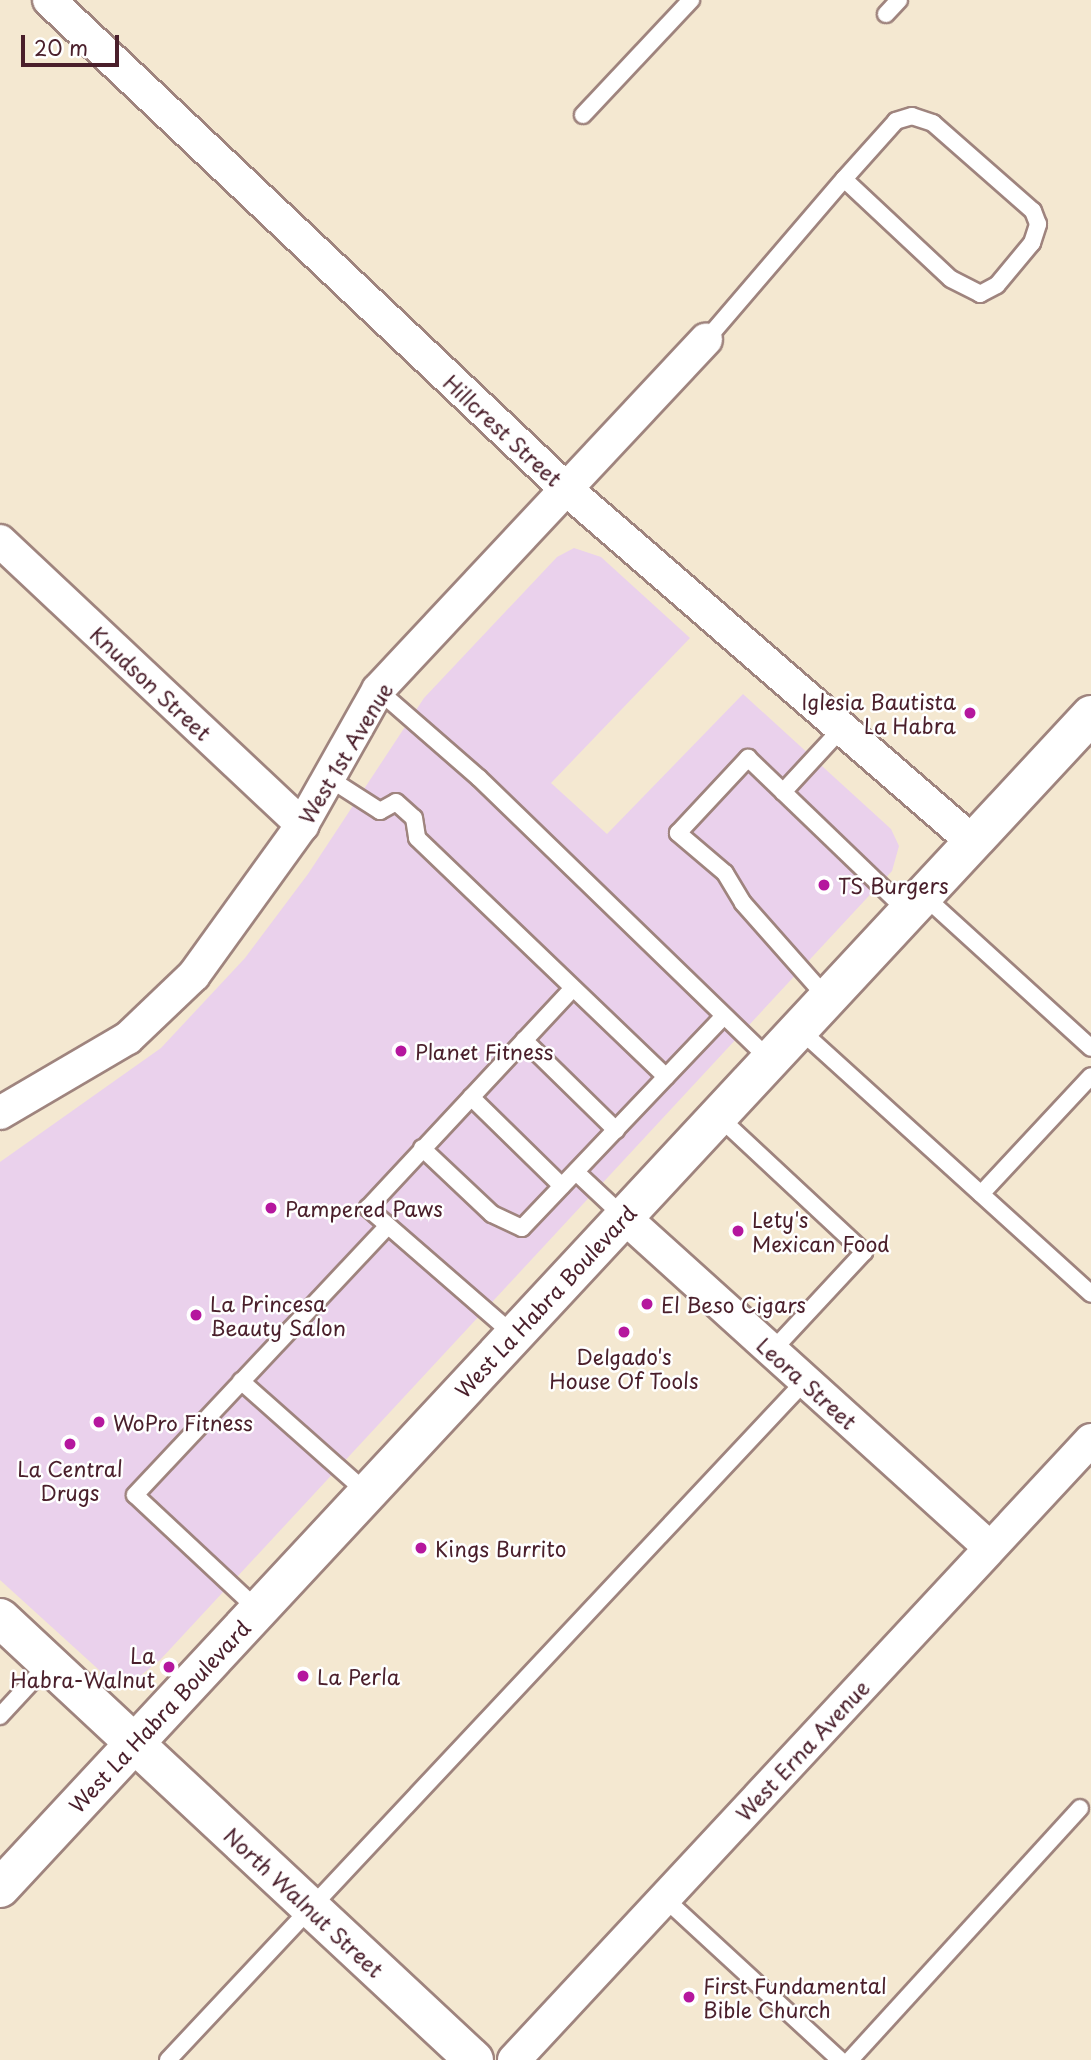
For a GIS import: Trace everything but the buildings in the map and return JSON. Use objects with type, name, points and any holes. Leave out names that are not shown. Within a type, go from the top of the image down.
[{"type":"main road","name":"West La Habra Boulevard","points":[[0,1888],[1091,715]]},
{"type":"main road","name":"North Walnut Street","points":[[0,1618],[474,2060]]},
{"type":"street","name":"Hillcrest Street","points":[[49,0],[565,488],[973,842]]},
{"type":"street","name":"West 1st Avenue","points":[[6,1099],[128,1038],[184,984],[302,825],[378,690],[706,340]]},
{"type":"street","name":"Knudson Street","points":[[0,541],[302,825]]},
{"type":"street","name":"Leora Street","points":[[624,1217],[990,1548]]},
{"type":"street","name":"West Erna Avenue","points":[[514,2060],[1091,1440]]},
{"type":"lane","points":[[583,115],[691,0]]},
{"type":"lane","points":[[886,14],[899,0]]},
{"type":"lane","points":[[706,340],[844,179],[896,121],[912,116],[933,123],[1033,211],[1038,225],[1032,243],[997,285],[980,294],[951,279],[844,179]]},
{"type":"lane","points":[[378,690],[479,778],[770,1060]]},
{"type":"lane","points":[[783,792],[842,728]]},
{"type":"lane","points":[[827,998],[743,903],[725,873],[678,833],[748,758],[783,792],[1091,1048]]},
{"type":"lane","points":[[327,777],[380,811],[396,802],[414,818],[417,838],[571,990],[666,1077]]},
{"type":"lane","points":[[514,1335],[368,1208],[571,990]]},
{"type":"lane","points":[[422,1148],[492,1214],[522,1228],[723,1017]]},
{"type":"lane","points":[[799,1028],[1091,1294]]},
{"type":"lane","points":[[524,1040],[616,1130]]},
{"type":"lane","points":[[981,1195],[1091,1076]]},
{"type":"lane","points":[[471,1097],[562,1186]]},
{"type":"lane","points":[[718,1116],[864,1252],[772,1351]]},
{"type":"lane","points":[[576,1172],[624,1217]]},
{"type":"lane","points":[[258,1610],[135,1495],[388,1226]]},
{"type":"lane","points":[[241,1381],[367,1493]]},
{"type":"lane","points":[[168,2060],[805,1381]]},
{"type":"lane","points":[[0,1716],[49,1663]]},
{"type":"lane","points":[[850,2060],[1080,1808]]},
{"type":"lane","points":[[664,1898],[840,2060]]},
{"type":"shaded area","points":[[574,548],[601,557],[690,638],[551,783],[607,834],[743,694],[891,829],[899,846],[892,871],[160,1660],[135,1680],[109,1679],[0,1580],[0,1162],[161,1048],[245,958],[308,874],[424,698],[557,557]]},
{"type":"place","name":"Iglesia Bautista La Habra","points":[[970,713]]},
{"type":"place","name":"TS Burgers","points":[[824,885]]},
{"type":"place","name":"Planet Fitness","points":[[401,1051]]},
{"type":"place","name":"Pampered Paws","points":[[271,1208]]},
{"type":"place","name":"Lety's Mexican Food","points":[[738,1231]]},
{"type":"place","name":"El Beso Cigars","points":[[647,1304]]},
{"type":"place","name":"La Princesa Beauty Salon","points":[[196,1315]]},
{"type":"place","name":"Delgado's House Of Tools","points":[[624,1332]]},
{"type":"place","name":"WoPro Fitness","points":[[99,1422]]},
{"type":"place","name":"La Central Drugs","points":[[70,1444]]},
{"type":"place","name":"Kings Burrito","points":[[421,1548]]},
{"type":"place","name":"La Habra-Walnut","points":[[169,1667]]},
{"type":"place","name":"La Perla","points":[[303,1676]]},
{"type":"place","name":"First Fundamental Bible Church","points":[[689,1997]]}]
